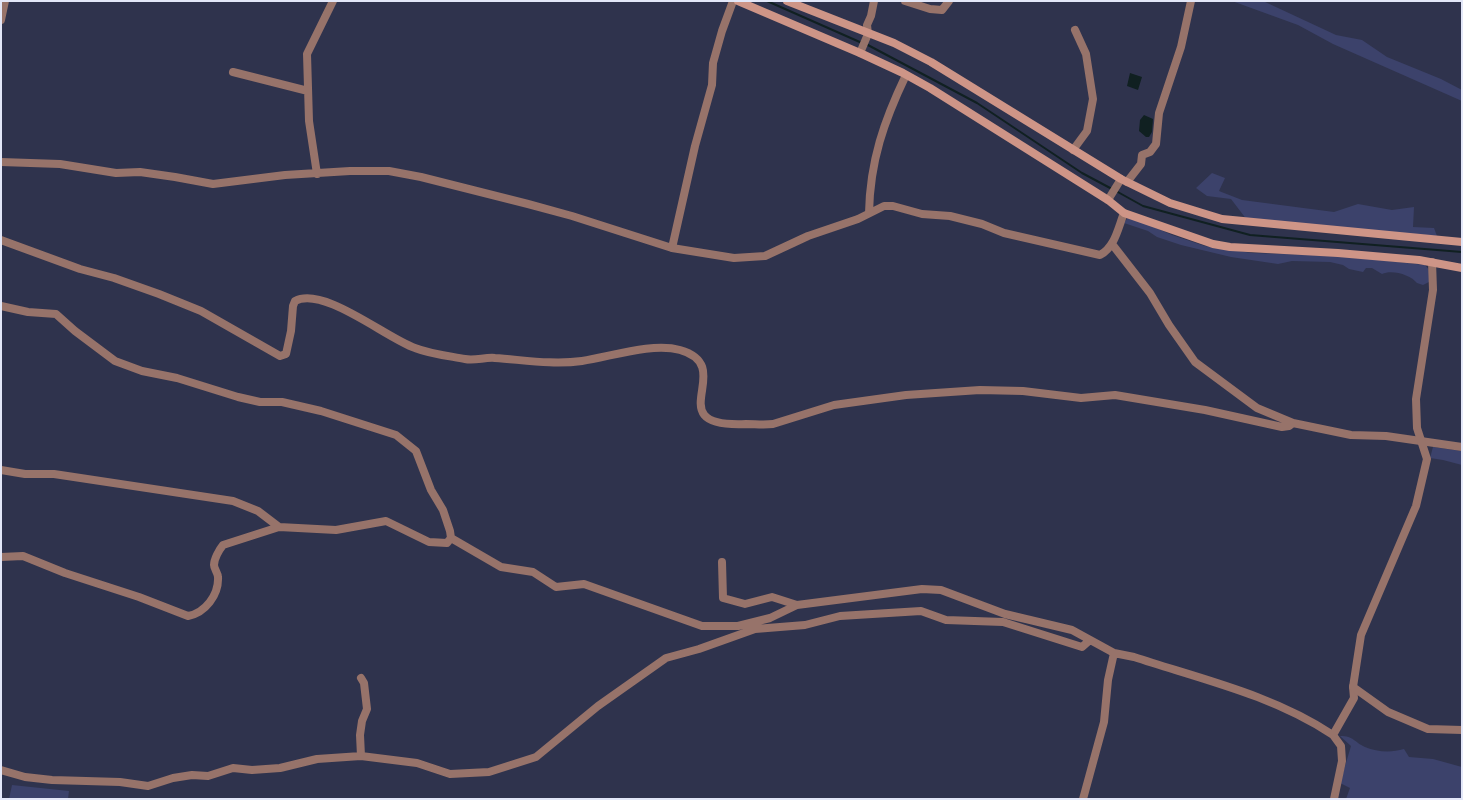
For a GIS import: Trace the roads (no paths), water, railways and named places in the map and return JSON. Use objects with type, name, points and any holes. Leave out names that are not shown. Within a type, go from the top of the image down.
[{"type":"main road","points":[[738,1],[906,75],[948,99],[1004,136],[1108,200],[1124,214],[1213,244],[1230,247],[1338,253],[1432,262],[1462,268]]},
{"type":"main road","points":[[787,1],[894,43],[932,62],[1124,181],[1170,203],[1222,219],[1462,242]]},
{"type":"street","points":[[1,20],[5,1]]},
{"type":"street","points":[[317,174],[309,121],[307,54],[333,1]]},
{"type":"street","points":[[672,248],[695,146],[712,85],[713,63],[722,31],[733,1]]},
{"type":"street","points":[[860,54],[868,34],[867,25],[871,16],[874,1]]},
{"type":"street","points":[[905,1],[942,10],[949,1]]},
{"type":"street","points":[[1108,200],[1141,164],[1142,155],[1150,152],[1156,144],[1159,113],[1181,47],[1191,1]]},
{"type":"street","points":[[1073,150],[1087,131],[1093,99],[1086,54],[1075,30]]},
{"type":"street","points":[[233,72],[308,91]]},
{"type":"street","points":[[869,213],[872,170],[879,141],[906,75]]},
{"type":"street","points":[[1,162],[60,164],[116,173],[140,172],[213,184],[249,178],[350,171],[389,171],[422,177],[572,216],[672,248],[734,258],[765,256],[808,236],[884,206],[893,206],[922,214],[950,216],[982,224],[1004,233],[1100,255],[1107,251],[1112,244],[1124,214]]},
{"type":"street","points":[[1,240],[80,269],[114,278],[201,311],[280,356],[286,354],[289,346],[293,306],[295,301],[308,298],[327,302],[345,309],[393,338],[416,349],[465,359],[494,358],[549,363],[570,363],[634,351],[678,349],[692,355],[702,364],[704,373],[701,409],[707,419],[714,423],[763,425],[839,404],[906,395],[993,390],[1077,397],[1115,395],[1176,404],[1194,410],[1205,410],[1282,427],[1289,426],[1293,423]]},
{"type":"street","points":[[1112,244],[1150,293],[1169,325],[1195,362],[1257,408],[1293,423],[1351,435],[1386,436],[1462,447]]},
{"type":"street","points":[[1333,735],[1354,698],[1353,687],[1361,635],[1416,506],[1427,459],[1417,428],[1416,398],[1433,290],[1432,262]]},
{"type":"street","points":[[1,306],[28,312],[56,314],[75,331],[114,361],[142,371],[177,378],[238,397],[260,402],[282,402],[321,411],[396,435],[416,451],[431,490],[443,510],[450,531],[450,538],[447,543],[429,542],[386,521],[336,530],[279,527],[223,545],[218,552],[214,565],[218,575],[218,585],[207,606],[201,612],[188,616],[139,597],[66,573],[23,556],[1,557]]},
{"type":"street","points":[[1,470],[25,474],[54,474],[233,501],[258,511],[279,527]]},
{"type":"street","points":[[450,538],[500,567],[533,572],[556,587],[584,584],[702,626],[738,626],[770,618],[797,605],[922,589],[941,590],[1005,614],[1072,630],[1114,653],[1134,657],[1251,694],[1309,719],[1333,735],[1341,746],[1342,761],[1334,799]]},
{"type":"street","points":[[722,562],[723,598],[745,604],[772,596],[797,605]]},
{"type":"street","points":[[1,770],[25,777],[52,780],[120,782],[148,786],[179,777],[192,775],[208,776],[233,768],[252,770],[280,768],[317,759],[361,756],[417,763],[450,774],[489,772],[536,757],[598,706],[666,658],[699,649],[755,629],[805,625],[840,616],[921,611],[946,620],[1003,622],[1082,647],[1090,640]]},
{"type":"street","points":[[1083,799],[1104,722],[1108,680],[1114,653]]},
{"type":"street","points":[[361,678],[364,683],[368,709],[362,721],[360,735],[361,756]]},
{"type":"street","points":[[1353,687],[1388,712],[1428,728],[1462,730]]},
{"type":"waterway","points":[[767,1],[862,43]]},
{"type":"waterway","points":[[866,44],[977,103],[1082,173],[1112,189]]},
{"type":"waterway","points":[[1116,191],[1143,206],[1250,235],[1462,252]]}]
